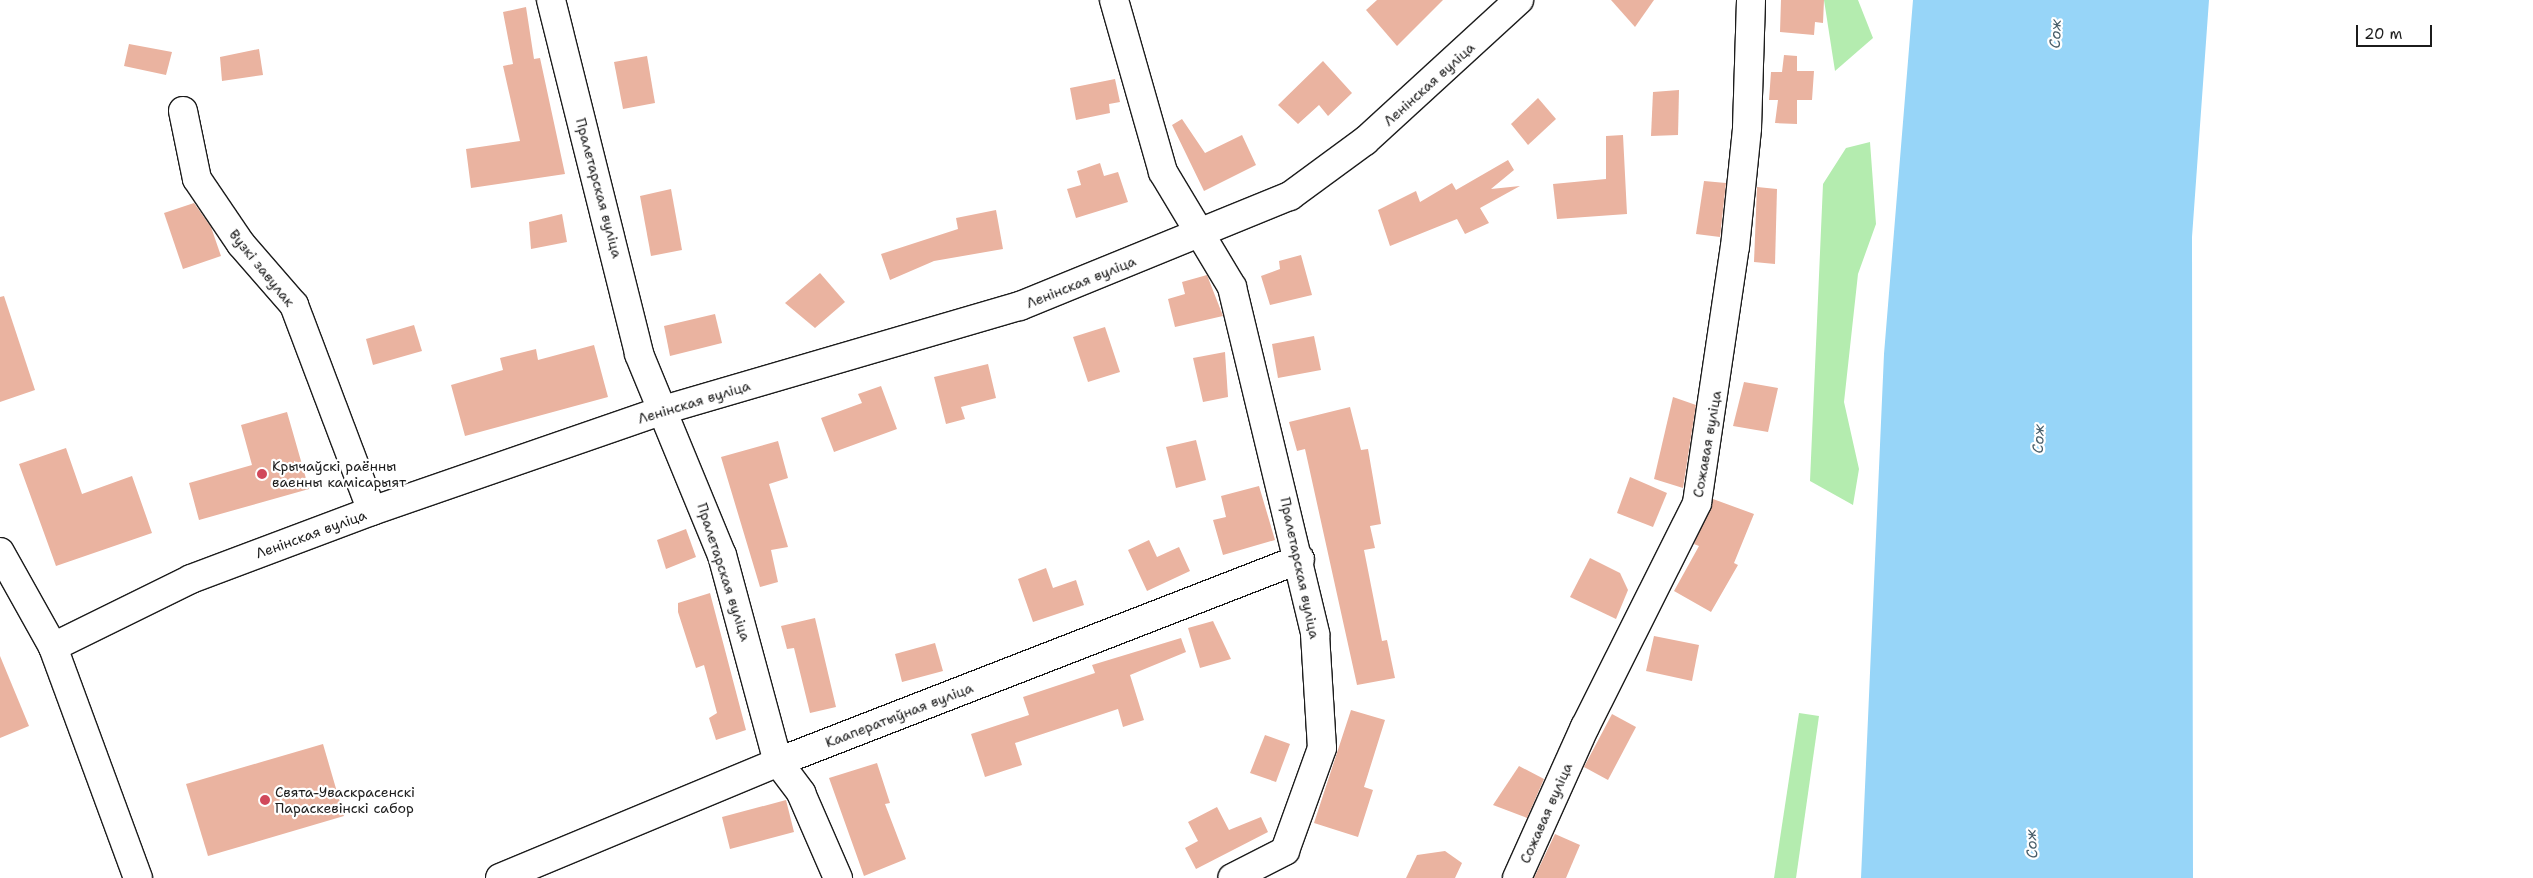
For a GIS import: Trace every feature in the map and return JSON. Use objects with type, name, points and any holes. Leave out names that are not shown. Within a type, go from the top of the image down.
[{"type":"street","name":"Пралетарская вуліца","points":[[551,0],[639,354],[660,411],[722,555],[778,762],[801,794],[838,878]]},
{"type":"street","name":"Пралетарская вуліца","points":[[1114,0],[1163,172],[1199,235],[1232,287],[1300,559],[1315,634],[1322,748],[1285,851],[1232,878]]},
{"type":"street","name":"Ленінская вуліца","points":[[53,647],[191,579],[372,512],[660,411],[1020,306],[1199,235],[1290,196],[1365,142],[1519,0]]},
{"type":"street","name":"Сожавая вуліца","points":[[1517,878],[1593,710],[1697,503],[1735,246],[1748,118],[1751,0]]},
{"type":"street","name":"Вузкі завулак","points":[[183,111],[197,179],[241,244],[294,304],[372,512]]},
{"type":"street","points":[[0,552],[53,647],[138,878]]},
{"type":"street","name":"Кааператыўная вуліца","points":[[500,878],[778,762],[1300,559]]},
{"type":"green space","points":[[1824,0],[1858,0],[1873,38],[1835,71]]},
{"type":"green space","points":[[1870,142],[1876,224],[1858,274],[1844,402],[1859,469],[1853,505],[1810,481],[1823,184],[1846,148]]},
{"type":"green space","points":[[1799,713],[1819,716],[1796,878],[1774,878]]},
{"type":"water","name":"Сож","points":[[1913,0],[2209,0],[2192,237],[2193,878],[1861,878],[1884,354]]},
{"type":"building","points":[[1377,0],[1443,0],[1397,46],[1366,10]]},
{"type":"building","points":[[1611,0],[1654,0],[1635,27]]},
{"type":"building","points":[[1781,0],[1824,0],[1823,23],[1815,22],[1814,35],[1780,32]]},
{"type":"building","points":[[526,7],[534,59],[540,58],[565,174],[471,188],[466,149],[520,141],[503,66],[513,64],[503,12]]},
{"type":"building","points":[[129,44],[172,52],[166,75],[124,66]]},
{"type":"building","points":[[259,49],[263,75],[222,81],[220,57]]},
{"type":"building","points":[[1784,55],[1797,56],[1797,71],[1814,71],[1812,100],[1797,100],[1797,124],[1775,123],[1778,100],[1769,100],[1771,72],[1782,72]]},
{"type":"building","points":[[647,56],[655,103],[623,109],[614,62]]},
{"type":"building","points":[[1323,61],[1352,93],[1328,116],[1319,105],[1298,124],[1278,105]]},
{"type":"building","points":[[1115,79],[1120,102],[1109,104],[1110,113],[1076,120],[1070,88]]},
{"type":"building","points":[[1679,90],[1678,135],[1651,136],[1653,92]]},
{"type":"building","points":[[1538,98],[1556,119],[1528,145],[1511,124]]},
{"type":"building","points":[[1182,119],[1205,153],[1242,135],[1256,165],[1204,191],[1172,125]]},
{"type":"building","points":[[1623,135],[1627,214],[1557,219],[1553,184],[1606,179],[1606,136]]},
{"type":"building","points":[[1508,160],[1514,170],[1491,189],[1520,186],[1480,208],[1489,223],[1465,234],[1457,219],[1390,246],[1378,210],[1416,191],[1420,202],[1452,183],[1456,190]]},
{"type":"building","points":[[1100,163],[1104,176],[1118,172],[1128,202],[1076,218],[1067,189],[1081,185],[1077,171]]},
{"type":"building","points":[[1704,181],[1726,183],[1720,237],[1696,234]]},
{"type":"building","points":[[1757,187],[1777,189],[1775,264],[1754,262]]},
{"type":"building","points":[[671,189],[682,250],[651,256],[640,196]]},
{"type":"building","points":[[194,203],[211,227],[221,256],[183,269],[164,213]]},
{"type":"building","points":[[996,210],[1003,249],[934,261],[890,280],[881,254],[958,229],[956,218]]},
{"type":"building","points":[[562,214],[567,242],[531,249],[529,222]]},
{"type":"building","points":[[1301,255],[1312,295],[1270,305],[1261,276],[1280,269],[1279,261]]},
{"type":"building","points":[[820,273],[845,302],[815,328],[785,303]]},
{"type":"building","points":[[1207,275],[1223,316],[1175,327],[1168,299],[1185,294],[1182,282]]},
{"type":"building","points":[[4,296],[35,390],[0,402],[0,297]]},
{"type":"building","points":[[715,314],[722,343],[670,356],[664,326]]},
{"type":"building","points":[[414,325],[422,351],[373,365],[366,339]]},
{"type":"building","points":[[1105,327],[1120,372],[1088,382],[1073,337]]},
{"type":"building","points":[[1314,336],[1321,370],[1278,378],[1272,344]]},
{"type":"building","points":[[594,345],[608,397],[465,436],[451,385],[503,370],[500,358],[536,349],[538,360]]},
{"type":"building","points":[[1225,352],[1228,397],[1203,402],[1193,358]]},
{"type":"building","points":[[988,364],[996,398],[961,407],[965,419],[946,424],[934,377]]},
{"type":"building","points":[[1744,382],[1778,388],[1768,432],[1733,426]]},
{"type":"building","points":[[881,386],[897,429],[834,452],[821,418],[862,403],[858,394]]},
{"type":"building","points":[[1673,397],[1696,405],[1683,488],[1654,479]]},
{"type":"building","points":[[1350,407],[1361,450],[1368,449],[1381,524],[1370,526],[1375,548],[1364,550],[1382,641],[1387,640],[1395,678],[1357,685],[1305,449],[1297,451],[1289,422]]},
{"type":"building","name":"Крычаўскі раённы ваенны камісарыят","points":[[287,412],[309,489],[199,520],[189,483],[252,465],[241,425]]},
{"type":"building","points":[[1196,440],[1206,480],[1176,488],[1166,447]]},
{"type":"building","points":[[778,441],[788,478],[769,484],[788,547],[771,550],[778,582],[760,587],[721,457]]},
{"type":"building","points":[[66,448],[82,494],[132,476],[152,533],[56,566],[19,464]]},
{"type":"building","points":[[1630,477],[1667,493],[1653,527],[1617,513]]},
{"type":"building","points":[[1259,486],[1275,540],[1223,555],[1213,520],[1226,517],[1221,496]]},
{"type":"building","points":[[1713,499],[1754,514],[1734,563],[1738,565],[1711,612],[1674,591],[1699,546],[1694,544]]},
{"type":"building","points":[[686,529],[696,557],[666,569],[657,540]]},
{"type":"building","points":[[1149,540],[1157,557],[1179,547],[1190,571],[1147,591],[1128,550]]},
{"type":"building","points":[[1590,558],[1620,573],[1628,590],[1616,619],[1570,597]]},
{"type":"building","points":[[1046,568],[1053,588],[1076,580],[1084,605],[1033,622],[1018,579]]},
{"type":"building","points":[[710,593],[746,730],[716,740],[709,718],[717,713],[704,665],[696,668],[678,612],[678,603]]},
{"type":"building","points":[[815,618],[836,707],[810,713],[794,648],[787,649],[781,626]]},
{"type":"building","points":[[1213,621],[1231,659],[1200,668],[1188,628]]},
{"type":"building","points":[[1654,636],[1699,645],[1692,681],[1646,671]]},
{"type":"building","points":[[1181,638],[1186,652],[1130,675],[1144,720],[1123,727],[1118,709],[1015,743],[1022,765],[985,777],[971,734],[1029,715],[1023,697],[1095,673],[1092,665]]},
{"type":"building","points":[[935,643],[943,671],[902,682],[895,654]]},
{"type":"building","points":[[0,656],[29,726],[0,738]]},
{"type":"building","points":[[1351,710],[1385,720],[1364,787],[1373,790],[1358,837],[1314,823]]},
{"type":"building","points":[[1612,714],[1636,727],[1608,780],[1584,767]]},
{"type":"building","points":[[1265,735],[1290,744],[1276,782],[1250,773]]},
{"type":"building","name":"Свята-Уваскрасенскі Параскевінскі сабор","points":[[323,744],[344,816],[208,856],[186,784]]},
{"type":"building","points":[[877,763],[890,803],[885,804],[906,859],[864,876],[829,778]]},
{"type":"building","points":[[1519,766],[1544,779],[1527,818],[1493,805]]},
{"type":"building","points":[[786,800],[794,832],[730,849],[722,817]]},
{"type":"building","points":[[1217,807],[1229,830],[1261,817],[1268,832],[1196,869],[1185,848],[1198,841],[1188,822]]},
{"type":"building","points":[[1555,834],[1580,845],[1566,878],[1534,878]]},
{"type":"building","points":[[1445,851],[1462,863],[1455,878],[1406,878],[1417,855]]},
{"type":"place","name":"Крычаўскі раённы ваенны камісарыят","points":[[262,474]]},
{"type":"place","name":"Свята-Уваскрасенскі Параскевінскі сабор","points":[[265,800]]}]
